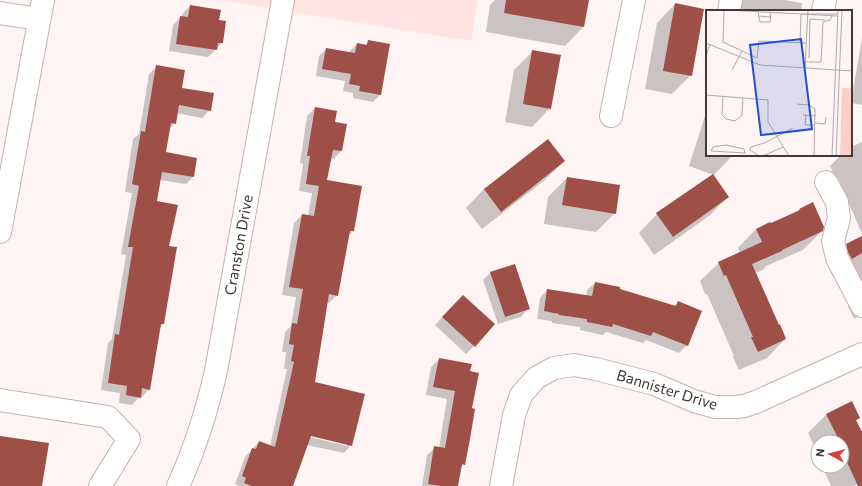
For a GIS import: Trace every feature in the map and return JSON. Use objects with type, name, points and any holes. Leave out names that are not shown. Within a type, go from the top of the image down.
[{"type":"street","name":"Cranston Drive","points":[[178,486],[202,425],[216,371],[283,0]]},
{"type":"street","points":[[611,116],[634,0]]},
{"type":"street","points":[[729,10],[731,0]]},
{"type":"street","points":[[823,10],[825,0]]},
{"type":"street","points":[[0,13],[41,10],[0,232]]},
{"type":"street","points":[[826,182],[837,202],[839,218],[833,241],[837,258],[862,306]]},
{"type":"street","name":"Bannister Drive","points":[[501,486],[514,415],[521,395],[536,378],[554,368],[574,365],[596,369],[654,384],[694,401],[715,407],[736,407],[756,402],[862,354]]},
{"type":"street","points":[[0,400],[108,417],[129,439],[100,486]]},
{"type":"shaded area","points":[[221,0],[478,0],[471,41]]},
{"type":"building","points":[[506,0],[589,0],[584,27],[504,13]]},
{"type":"building","points":[[675,3],[704,9],[692,76],[663,71]]},
{"type":"building","points":[[190,5],[221,10],[219,20],[226,21],[223,43],[218,43],[217,50],[176,44],[180,16],[188,17]]},
{"type":"building","points":[[368,40],[390,44],[381,95],[359,91],[360,86],[349,84],[351,74],[322,69],[326,48],[355,53],[357,43],[367,45]]},
{"type":"building","points":[[532,50],[561,55],[551,109],[523,104]]},
{"type":"building","points":[[156,65],[185,70],[182,88],[214,93],[211,111],[179,105],[176,124],[171,123],[166,152],[197,158],[194,177],[162,172],[157,201],[178,205],[169,246],[177,247],[164,324],[161,324],[150,390],[142,388],[141,398],[126,395],[127,386],[108,383],[115,334],[119,335],[133,247],[128,247],[139,186],[132,184],[141,131],[145,132]]},
{"type":"building","points":[[315,107],[337,111],[335,122],[347,124],[342,151],[333,150],[327,180],[362,186],[354,231],[350,231],[338,296],[329,294],[315,382],[365,394],[352,446],[311,436],[293,486],[252,486],[244,483],[246,478],[242,476],[252,448],[256,449],[259,441],[275,447],[294,362],[291,361],[294,345],[289,344],[292,323],[297,324],[303,289],[289,287],[302,214],[314,216],[319,186],[306,184],[310,156],[307,156]]},
{"type":"building","points":[[548,139],[565,161],[501,212],[484,189]]},
{"type":"building","points":[[713,174],[729,197],[673,237],[656,213]]},
{"type":"building","points":[[567,177],[620,185],[616,214],[562,205]]},
{"type":"building","points":[[813,202],[824,227],[823,231],[752,264],[786,339],[758,352],[726,275],[724,276],[718,262],[762,242],[756,229],[800,210],[799,209]]},
{"type":"building","points":[[862,236],[862,253],[852,259],[846,244]]},
{"type":"building","points":[[515,264],[530,309],[505,317],[490,272]]},
{"type":"building","points":[[595,282],[620,287],[620,289],[676,306],[678,301],[702,311],[688,346],[653,332],[651,336],[613,324],[612,327],[587,322],[587,319],[544,311],[547,289],[592,296]]},
{"type":"building","points":[[463,295],[495,324],[475,347],[442,317]]},
{"type":"building","points":[[439,358],[472,364],[470,371],[479,373],[472,408],[475,409],[470,439],[465,465],[462,464],[458,486],[428,484],[434,446],[445,448],[455,391],[433,387]]},
{"type":"building","points":[[852,401],[860,418],[856,420],[862,432],[862,486],[858,486],[850,468],[850,434],[836,434],[826,414]]},
{"type":"building","points":[[0,436],[49,443],[42,486],[0,486]]}]
